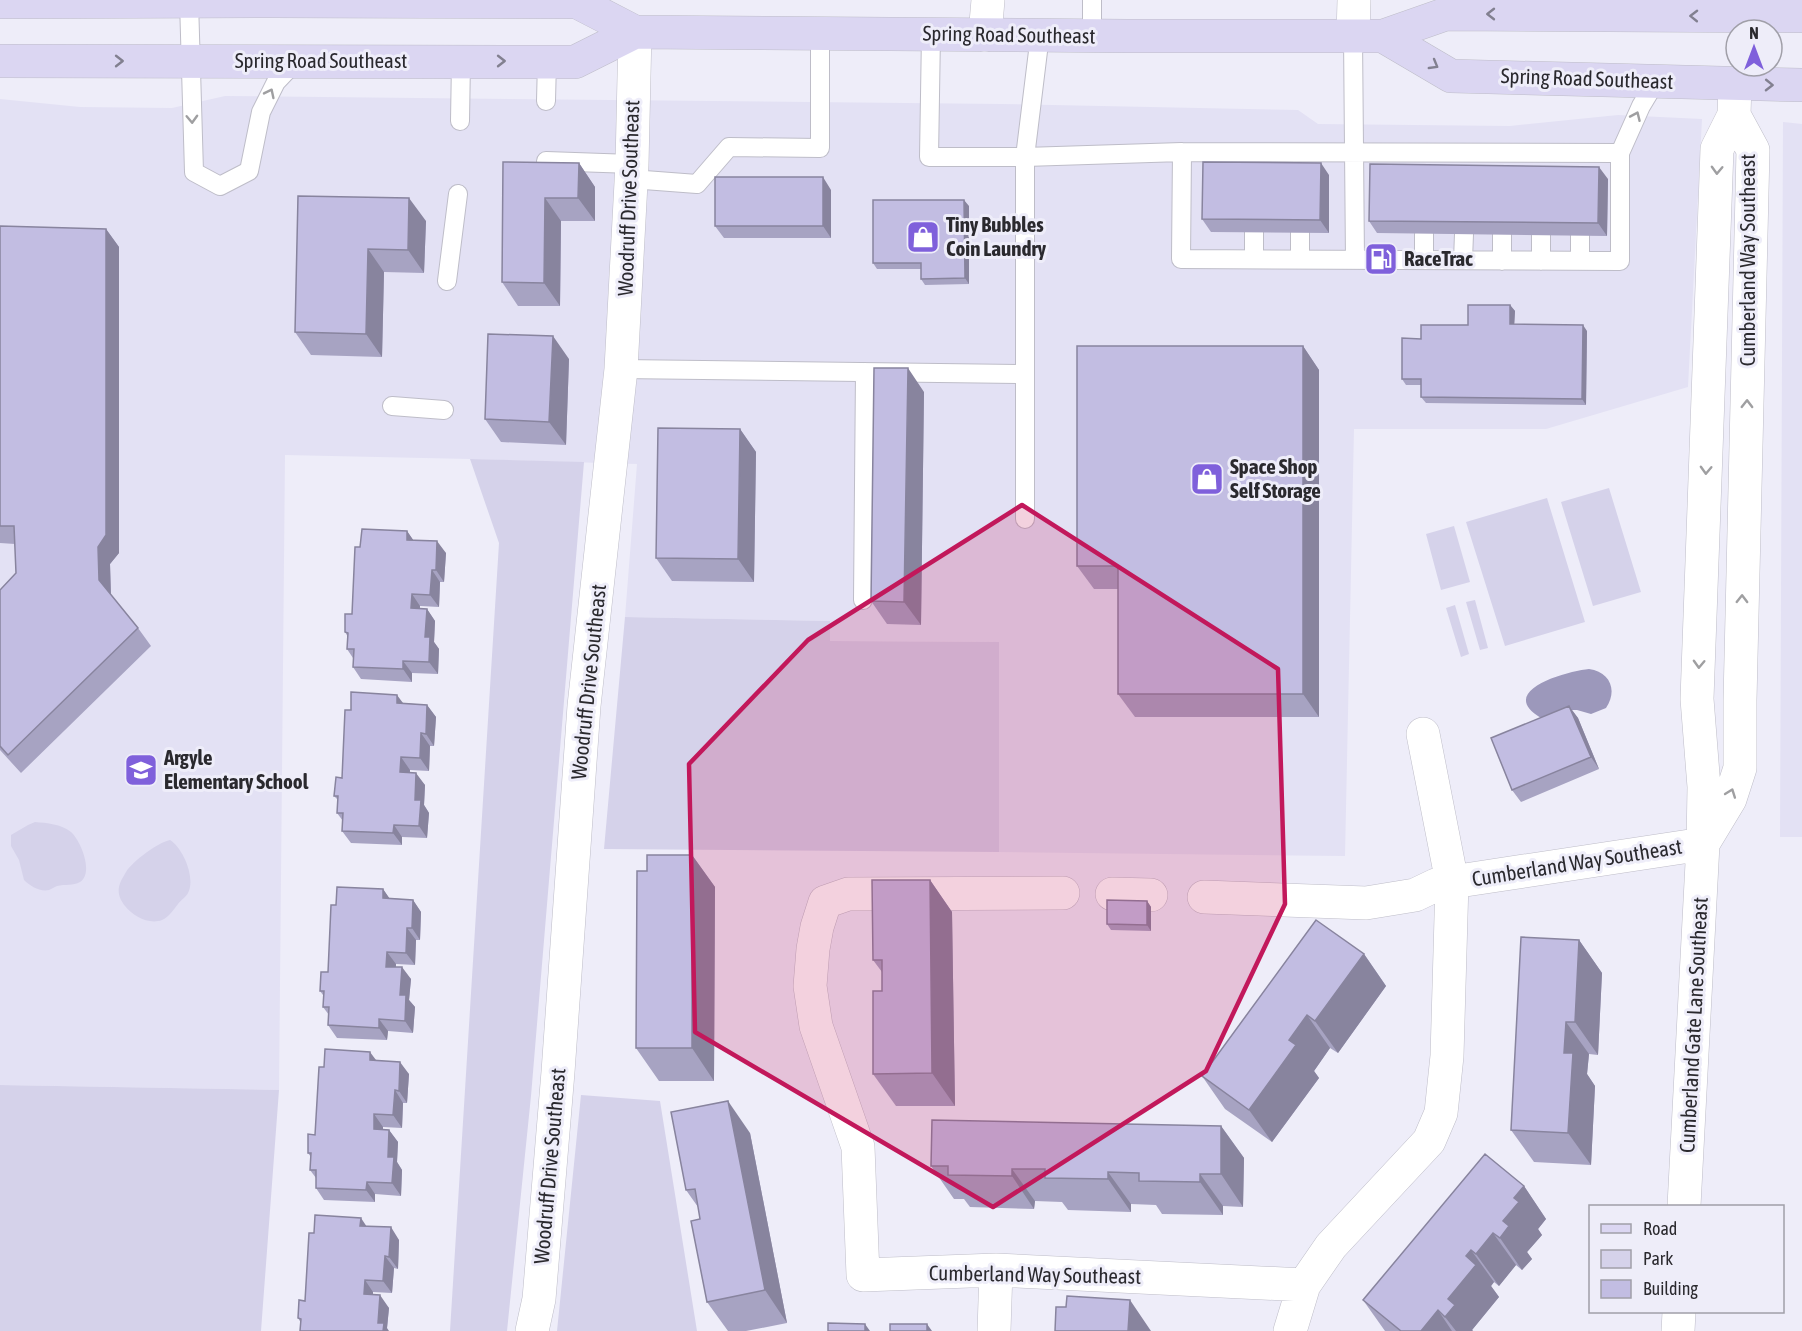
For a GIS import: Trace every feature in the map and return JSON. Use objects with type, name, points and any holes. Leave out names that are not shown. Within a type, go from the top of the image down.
[{"type":"main road","name":"Spring Road Southeast","points":[[0,2],[271,0],[577,2],[635,32]]},
{"type":"main road","name":"Spring Road Southeast","points":[[0,61],[575,62],[635,32],[1368,36],[1446,14],[1525,7],[1752,8],[1802,16]]},
{"type":"main road","name":"Spring Road Southeast","points":[[1368,36],[1451,76],[1656,81],[1735,100],[1802,85]]},
{"type":"street","points":[[985,35],[988,0]]},
{"type":"street","points":[[1354,0],[1368,36]]},
{"type":"street","name":"Woodruff Drive Southeast","points":[[532,1331],[539,1299],[558,1072],[584,706],[621,369],[631,172],[635,32]]},
{"type":"street","name":"Cumberland Way Southeast","points":[[1703,844],[1730,799],[1740,768],[1753,150],[1735,100]]},
{"type":"street","name":"Cumberland Way Southeast","points":[[1703,844],[1704,788],[1697,699],[1717,149],[1735,100]]},
{"type":"street","name":"Cumberland Way Southeast","points":[[1063,893],[848,894],[825,902],[813,949],[810,986],[816,1026],[858,1147],[863,1275],[996,1270],[1304,1285],[1331,1246],[1429,1141],[1441,1113],[1447,1056],[1452,882],[1423,734]]},
{"type":"street","name":"Cumberland Way Southeast","points":[[1204,897],[1366,903],[1415,895],[1436,885],[1452,882],[1703,844]]},
{"type":"street","name":"Cumberland Gate Lane Southeast","points":[[1684,1205],[1703,844]]},
{"type":"street","points":[[1112,894],[1151,895]]},
{"type":"street","points":[[994,1331],[996,1270]]},
{"type":"street","points":[[1290,1331],[1304,1285]]},
{"type":"street","points":[[1678,1331],[1679,1313]]},
{"type":"lane","points":[[1092,0],[1092,36]]},
{"type":"lane","points":[[189,1],[195,172],[220,186],[249,171],[261,112],[276,82],[296,61]]},
{"type":"lane","points":[[546,161],[631,172],[697,184],[729,147],[820,148],[820,33]]},
{"type":"lane","points":[[931,34],[929,157],[1025,157],[1182,152],[1355,152],[1425,160],[1580,161],[1620,153]]},
{"type":"lane","points":[[1025,519],[1025,157],[1040,35]]},
{"type":"lane","points":[[1355,260],[1355,152],[1368,36]]},
{"type":"lane","points":[[460,121],[461,61]]},
{"type":"lane","points":[[546,101],[547,61]]},
{"type":"lane","points":[[1182,152],[1181,259],[1620,261],[1620,153],[1641,106],[1656,81]]},
{"type":"lane","points":[[1255,152],[1255,174]]},
{"type":"lane","points":[[1300,175],[1301,152]]},
{"type":"lane","points":[[447,281],[458,194]]},
{"type":"lane","points":[[1254,232],[1254,259]]},
{"type":"lane","points":[[1300,232],[1300,259]]},
{"type":"lane","points":[[1424,234],[1424,260]]},
{"type":"lane","points":[[1463,260],[1464,234]]},
{"type":"lane","points":[[1502,235],[1502,261]]},
{"type":"lane","points":[[1541,235],[1541,261]]},
{"type":"lane","points":[[1580,236],[1580,261]]},
{"type":"lane","points":[[621,369],[1025,374]]},
{"type":"lane","points":[[863,600],[865,372]]},
{"type":"lane","points":[[392,406],[444,410]]},
{"type":"highlighted area","points":[[1022,505],[1278,669],[1285,904],[1206,1071],[993,1207],[695,1032],[689,764],[808,640]]},
{"type":"shaded area","points":[[225,96],[1001,104],[1298,110],[1318,124],[1510,126],[1618,115],[1702,119],[1688,387],[1546,429],[1354,429],[1345,856],[999,852],[998,642],[830,641],[830,621],[625,617],[637,464],[285,455],[279,1090],[0,1085],[0,99],[80,107],[172,108]]},
{"type":"shaded area","points":[[1783,122],[1802,124],[1802,837],[1780,837]]},
{"type":"shaded area","points":[[1589,669],[1602,674],[1610,683],[1611,695],[1606,708],[1591,714],[1569,710],[1541,718],[1529,708],[1526,699],[1530,691],[1540,684],[1552,678]]},
{"type":"green space","points":[[470,459],[584,462],[531,1096],[507,1331],[450,1331],[499,543]]},
{"type":"green space","points":[[1609,488],[1641,592],[1593,606],[1561,502]]},
{"type":"green space","points":[[1547,498],[1585,622],[1505,646],[1466,522]]},
{"type":"green space","points":[[1454,526],[1470,582],[1441,590],[1426,534]]},
{"type":"green space","points":[[1475,600],[1488,648],[1480,650],[1466,602]]},
{"type":"green space","points":[[1455,605],[1469,654],[1461,657],[1446,608]]},
{"type":"green space","points":[[625,617],[830,621],[830,641],[999,642],[999,852],[604,849]]},
{"type":"green space","points":[[35,822],[49,823],[67,829],[75,836],[82,849],[86,865],[84,878],[80,882],[42,890],[24,880],[19,860],[11,846],[11,835]]},
{"type":"green space","points":[[170,840],[184,856],[189,872],[190,887],[187,894],[167,917],[157,921],[147,920],[132,913],[125,906],[119,893],[120,885],[126,872],[134,863],[152,849]]},
{"type":"green space","points":[[0,1085],[279,1090],[261,1331],[0,1331]]},
{"type":"green space","points":[[581,1095],[660,1101],[697,1331],[557,1331]]},
{"type":"building","points":[[503,162],[579,163],[578,198],[545,198],[544,283],[502,282]]},
{"type":"building","points":[[1203,162],[1321,163],[1320,220],[1202,219]]},
{"type":"building","points":[[1370,164],[1599,167],[1598,223],[1369,221]]},
{"type":"building","points":[[715,177],[823,177],[823,226],[715,226]]},
{"type":"building","points":[[298,196],[409,198],[408,250],[368,249],[366,334],[295,332]]},
{"type":"building","name":"Tiny Bubbles Coin Laundry","points":[[873,200],[964,200],[965,278],[921,279],[921,263],[873,263]]},
{"type":"building","points":[[0,226],[106,229],[106,535],[98,547],[99,580],[138,628],[8,755],[0,746],[0,590],[16,573],[14,526],[0,526]]},
{"type":"building","points":[[1468,305],[1510,305],[1510,324],[1583,325],[1582,399],[1421,397],[1421,379],[1402,379],[1402,338],[1421,339],[1421,325],[1468,325]]},
{"type":"building","points":[[488,334],[553,336],[549,422],[485,419]]},
{"type":"building","name":"Space Shop Self Storage","points":[[1077,346],[1303,346],[1303,694],[1118,694],[1118,566],[1077,566]]},
{"type":"building","points":[[874,368],[908,368],[904,602],[871,601]]},
{"type":"building","points":[[658,428],[740,429],[738,559],[656,558]]},
{"type":"building","points":[[362,529],[407,531],[407,540],[437,541],[436,570],[432,570],[430,595],[412,594],[411,608],[427,609],[425,637],[430,637],[429,662],[403,661],[403,669],[353,667],[354,649],[347,649],[348,633],[345,632],[345,614],[352,614],[355,547],[360,547]]},
{"type":"building","points":[[351,692],[397,695],[397,703],[427,705],[426,734],[421,733],[420,758],[401,757],[400,772],[416,773],[415,800],[421,800],[419,826],[394,825],[393,833],[342,831],[343,813],[337,813],[338,796],[334,796],[336,777],[342,778],[345,710],[351,710]]},
{"type":"building","points":[[1569,706],[1591,757],[1512,790],[1491,738]]},
{"type":"building","points":[[647,855],[692,855],[692,1048],[636,1048],[637,871],[647,871]]},
{"type":"building","points":[[872,880],[930,880],[932,1073],[873,1074],[873,991],[882,991],[882,960],[873,960]]},
{"type":"building","points":[[337,887],[383,889],[383,898],[413,900],[412,928],[407,928],[406,953],[387,952],[386,967],[402,967],[400,995],[406,995],[405,1021],[379,1019],[379,1028],[328,1025],[329,1007],[323,1007],[324,991],[320,991],[321,972],[328,972],[331,905],[336,905]]},
{"type":"building","points":[[1107,900],[1147,901],[1147,925],[1107,924]]},
{"type":"building","points":[[1316,920],[1364,954],[1315,1021],[1307,1015],[1289,1040],[1296,1045],[1249,1110],[1202,1076]]},
{"type":"building","points":[[1521,937],[1579,940],[1575,1022],[1566,1022],[1564,1053],[1573,1053],[1568,1133],[1511,1130]]},
{"type":"building","points":[[325,1049],[370,1052],[370,1060],[400,1062],[399,1091],[395,1090],[393,1115],[374,1114],[374,1129],[389,1130],[388,1157],[394,1157],[392,1183],[367,1182],[366,1190],[316,1188],[316,1170],[310,1170],[311,1153],[308,1153],[308,1134],[315,1135],[319,1067],[324,1067]]},
{"type":"building","points":[[728,1101],[765,1290],[707,1302],[691,1221],[700,1219],[695,1189],[686,1190],[671,1112]]},
{"type":"building","points":[[932,1120],[1221,1126],[1221,1174],[1200,1174],[1200,1182],[1139,1181],[1139,1173],[1108,1172],[1108,1179],[1045,1178],[1045,1169],[1012,1169],[1012,1176],[948,1175],[948,1166],[931,1166]]},
{"type":"building","points":[[1485,1154],[1524,1186],[1514,1198],[1519,1202],[1503,1221],[1509,1226],[1500,1238],[1493,1233],[1476,1254],[1471,1250],[1466,1256],[1476,1265],[1448,1299],[1455,1305],[1445,1317],[1438,1310],[1421,1331],[1401,1331],[1363,1300]]},
{"type":"building","points":[[315,1215],[361,1218],[360,1226],[391,1227],[389,1257],[385,1256],[383,1281],[365,1280],[364,1294],[380,1295],[378,1323],[384,1323],[383,1331],[300,1331],[299,1300],[305,1301],[309,1233],[314,1233]]},
{"type":"building","points":[[1067,1296],[1130,1300],[1128,1331],[1055,1331],[1056,1307],[1066,1307]]},
{"type":"building","points":[[828,1323],[865,1324],[865,1331],[828,1331]]},
{"type":"building","points":[[890,1324],[927,1324],[927,1331],[890,1331]]},
{"type":"place","name":"Tiny Bubbles Coin Laundry","points":[[923,237]]},
{"type":"place","name":"RaceTrac","points":[[1381,259]]},
{"type":"place","name":"Space Shop Self Storage","points":[[1207,479]]},
{"type":"place","name":"Argyle Elementary School","points":[[141,770]]}]
